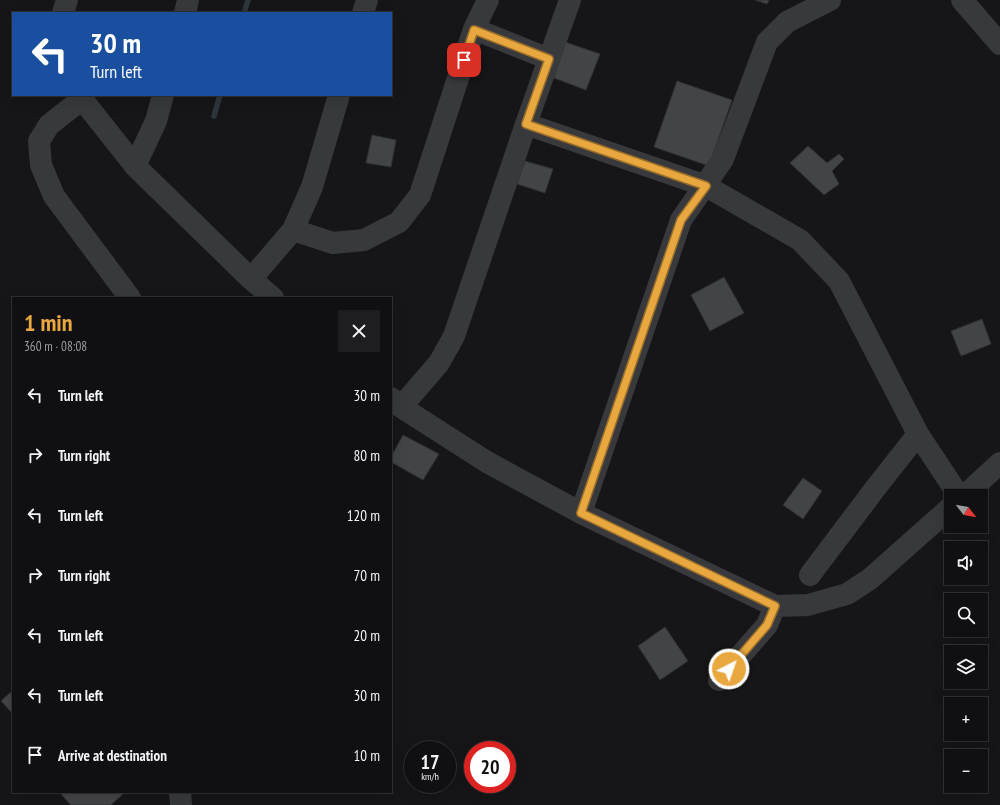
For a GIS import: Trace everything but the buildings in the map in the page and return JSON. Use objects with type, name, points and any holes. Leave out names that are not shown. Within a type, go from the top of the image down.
[{"type":"lane","points":[[63,12],[67,0]]},
{"type":"lane","points":[[185,12],[188,0]]},
{"type":"lane","points":[[363,12],[367,0]]},
{"type":"lane","points":[[292,230],[333,243],[364,240],[399,222],[420,195],[474,30],[488,0]]},
{"type":"lane","points":[[570,0],[454,336],[439,362],[396,402],[486,462],[581,513],[775,606],[808,605],[848,594],[870,580],[944,513]]},
{"type":"lane","points":[[581,513],[681,220],[724,159],[767,42],[787,22],[830,0]]},
{"type":"lane","points":[[962,0],[1000,44]]},
{"type":"lane","points":[[474,30],[549,59]]},
{"type":"lane","points":[[135,166],[156,121],[163,96]]},
{"type":"lane","points":[[251,279],[292,230],[312,187],[339,96]]},
{"type":"lane","points":[[129,297],[54,196],[41,165],[39,141],[49,125],[80,97],[135,166],[251,279],[272,297]]},
{"type":"lane","points":[[526,124],[706,186],[800,240],[839,281],[918,434],[954,489]]},
{"type":"lane","points":[[810,575],[918,434]]},
{"type":"lane","points":[[972,489],[1000,463]]},
{"type":"lane","points":[[719,680],[767,625],[775,606]]},
{"type":"lane","points":[[180,793],[181,805]]},
{"type":"waterway","points":[[244,12],[248,0]]},
{"type":"waterway","points":[[214,116],[220,96]]},
{"type":"route","points":[[464,60],[474,30],[549,59],[526,124],[706,186],[681,220],[581,513],[775,606],[767,625],[729,669]]}]
